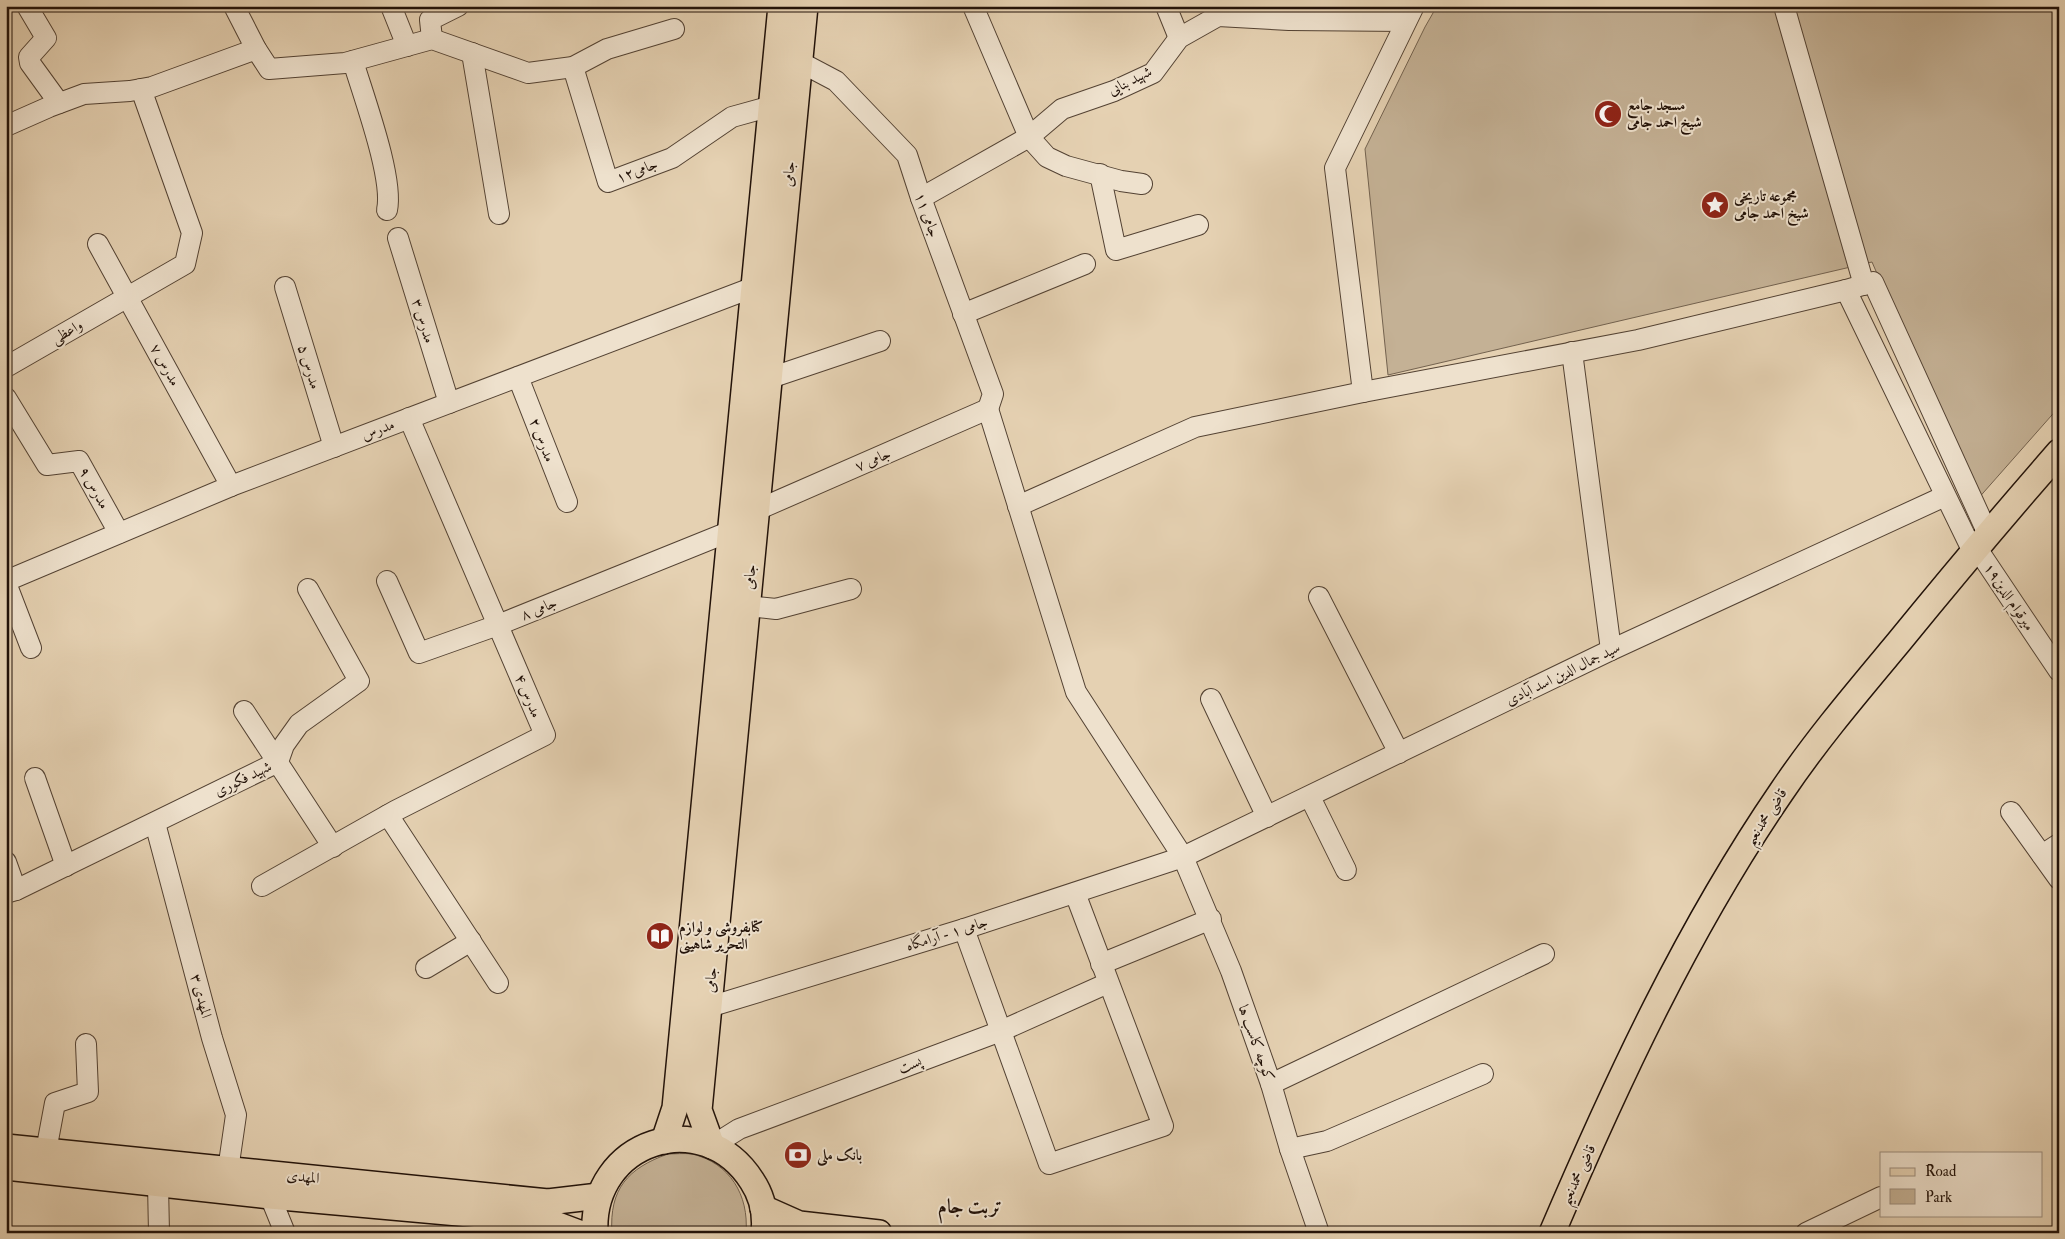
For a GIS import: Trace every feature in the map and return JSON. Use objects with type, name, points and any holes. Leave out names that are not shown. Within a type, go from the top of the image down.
[{"type":"main road","name":"جامی","points":[[664,1141],[675,1108],[781,6]]},
{"type":"main road","name":"جامی","points":[[712,1146],[699,1110],[806,6]]},
{"type":"main road","points":[[754,287],[779,285]]},
{"type":"main road","name":"قاضی محمدنعیم","points":[[1552,1233],[1650,1017],[1727,877],[1782,790],[1855,694],[1979,544],[2059,452]]},
{"type":"main road","points":[[596,1233],[595,1217],[599,1196],[609,1176],[624,1160],[642,1147],[664,1141],[688,1140],[712,1146],[730,1156],[746,1171],[757,1188],[763,1208],[764,1233]]},
{"type":"main road","name":"المهدی","points":[[6,1147],[548,1202],[599,1196]]},
{"type":"main road","name":"المهدی","points":[[6,1167],[270,1196],[547,1221],[579,1233]]},
{"type":"main road","points":[[763,1208],[799,1224],[880,1233]]},
{"type":"street","points":[[27,6],[46,38],[29,57],[30,63],[59,103]]},
{"type":"street","points":[[234,6],[268,69],[345,63],[432,39],[528,73],[573,67],[607,49],[674,29]]},
{"type":"street","points":[[392,6],[407,46]]},
{"type":"street","points":[[432,39],[430,20],[458,6]]},
{"type":"street","points":[[972,6],[1029,137],[1047,157],[1066,166],[1121,181],[1142,184]]},
{"type":"street","points":[[1166,6],[1179,38]]},
{"type":"street","points":[[1784,6],[1861,286],[1945,496],[1979,544]]},
{"type":"street","name":"شهید بنایی","points":[[921,198],[1029,137],[1062,109],[1114,91],[1153,74],[1179,38],[1218,16],[1289,13],[1410,13]]},
{"type":"street","points":[[1363,392],[1335,168],[1410,13]]},
{"type":"street","points":[[6,126],[84,94],[152,87],[256,49]]},
{"type":"street","points":[[472,53],[499,214]]},
{"type":"street","points":[[353,60],[382,162],[390,199],[387,210]]},
{"type":"street","name":"جامی ۱۱","points":[[800,62],[836,82],[907,156],[993,394],[988,410]]},
{"type":"street","name":"جامی۱۲","points":[[573,67],[608,182],[672,158],[732,117],[772,106]]},
{"type":"street","name":"واعظی","points":[[6,368],[185,264],[192,233],[141,89]]},
{"type":"street","points":[[1100,174],[1116,250],[1198,226]]},
{"type":"street","name":"مدرس ۳","points":[[398,238],[449,403]]},
{"type":"street","name":"مدرس ۷","points":[[98,244],[231,486]]},
{"type":"street","points":[[963,314],[1085,264]]},
{"type":"street","name":"مدرس ۵","points":[[284,286],[334,447]]},
{"type":"street","points":[[1018,506],[1195,427],[1363,392],[1638,340],[1861,286]]},
{"type":"street","points":[[1861,286],[1979,544]]},
{"type":"street","name":"مدرس","points":[[9,576],[231,486],[754,287]]},
{"type":"street","points":[[770,378],[880,341]]},
{"type":"street","points":[[1572,352],[1611,650]]},
{"type":"street","name":"مدرس ۲","points":[[518,377],[567,502]]},
{"type":"street","name":"مدرس ۹","points":[[6,398],[47,465],[79,461],[119,533]]},
{"type":"street","name":"کوچه کاسب ها","points":[[988,410],[1076,692],[1183,858],[1210,920],[1271,1084],[1290,1149],[1319,1233]]},
{"type":"street","name":"جامی ۷","points":[[757,510],[988,410]]},
{"type":"street","name":"مدرس ۴","points":[[262,886],[388,815],[545,735],[408,418]]},
{"type":"street","name":"سید جمال الدین اسد آبادی","points":[[1183,858],[1611,650],[1945,496]]},
{"type":"street","name":"جامی ۸","points":[[387,582],[419,653],[498,625],[730,531]]},
{"type":"street","name":"میرقوام الدین۱۹","points":[[1979,544],[2059,671]]},
{"type":"street","points":[[9,576],[31,648]]},
{"type":"street","name":"شهید فکوری","points":[[11,891],[278,762],[284,745],[299,724],[359,681],[308,589]]},
{"type":"street","points":[[748,606],[776,609],[851,589]]},
{"type":"street","points":[[1319,597],[1399,753]]},
{"type":"street","points":[[1211,699],[1267,817]]},
{"type":"street","points":[[244,711],[333,847]]},
{"type":"street","points":[[35,778],[66,866]]},
{"type":"street","points":[[1310,797],[1346,870]]},
{"type":"street","points":[[2011,812],[2059,879]]},
{"type":"street","points":[[388,815],[498,983]]},
{"type":"street","name":"المهدی ۳","points":[[154,823],[212,1038],[236,1115],[228,1170]]},
{"type":"street","points":[[2042,855],[2059,844]]},
{"type":"street","name":"جامی ۱ - آرامگاه","points":[[709,1006],[964,929],[1183,858]]},
{"type":"street","points":[[6,862],[11,891]]},
{"type":"street","points":[[964,929],[1049,1164],[1163,1126],[1075,893]]},
{"type":"street","points":[[1101,964],[1210,920]]},
{"type":"street","points":[[426,968],[471,941]]},
{"type":"street","points":[[1271,1084],[1544,954]]},
{"type":"street","name":"پست","points":[[712,1146],[739,1129],[1001,1031],[1108,983]]},
{"type":"street","points":[[46,1151],[55,1104],[88,1092],[86,1044]]},
{"type":"street","points":[[1290,1149],[1327,1141],[1484,1074]]},
{"type":"street","points":[[158,1184],[159,1233]]},
{"type":"street","points":[[270,1196],[285,1233]]},
{"type":"street","points":[[1806,1233],[1880,1197]]},
{"type":"green space","name":"مجموعه تاریخی شیخ احمد جامی","points":[[1437,6],[2059,6],[2059,407],[1976,501],[1872,262],[1388,375],[1365,149]]},
{"type":"green space","points":[[668,1154],[692,1154],[705,1158],[727,1173],[740,1194],[744,1206],[746,1233],[612,1233],[614,1204],[624,1182],[642,1166]]},
{"type":"place","name":"مسجد جامع شیخ احمد جامی","points":[[1608,114]]},
{"type":"place","name":"مجموعه تاریخی شیخ احمد جامی","points":[[1715,205]]},
{"type":"place","name":"کتابفروشی و لوازم التحریر شاهینی","points":[[660,936]]},
{"type":"place","name":"بانک ملی","points":[[798,1155]]},
{"type":"district","name":"تربت جام","points":[[970,1206]]}]
